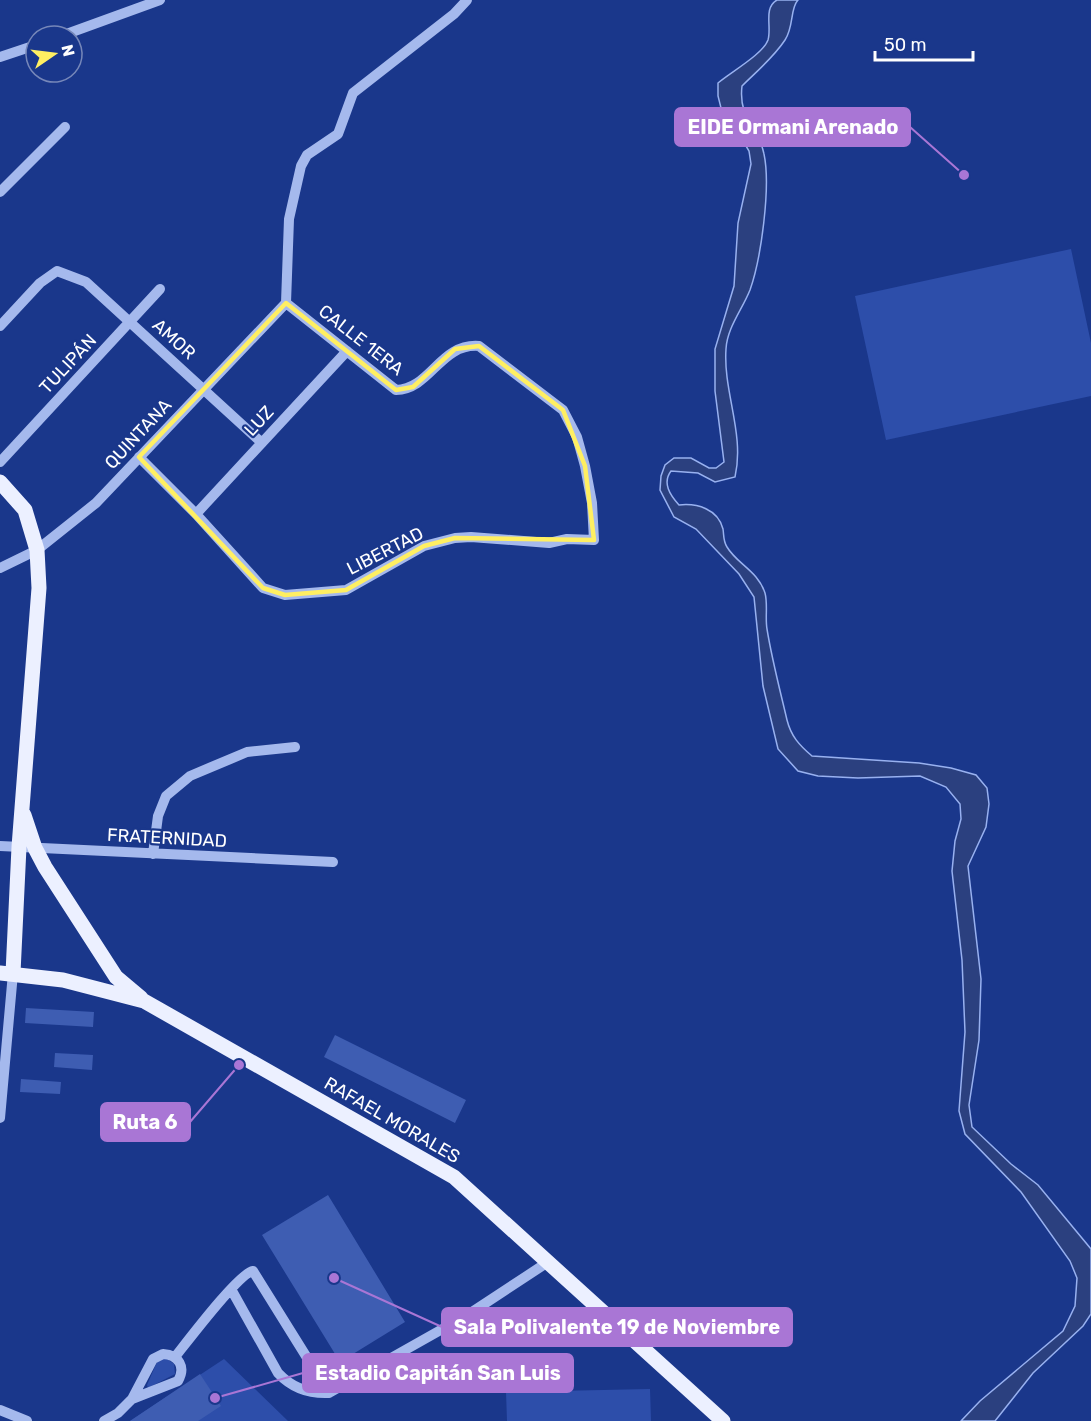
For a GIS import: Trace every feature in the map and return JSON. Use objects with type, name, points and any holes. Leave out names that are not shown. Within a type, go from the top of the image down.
[{"type":"main road","points":[[0,482],[25,510],[37,550],[39,588],[19,848],[6,973]]},
{"type":"main road","points":[[22,810],[35,848],[116,977],[144,1001]]},
{"type":"main road","name":"RAFAEL MORALES","points":[[6,973],[63,980],[144,1001],[454,1177],[723,1421]]},
{"type":"street","points":[[84,28],[160,0]]},
{"type":"street","points":[[286,303],[289,219],[301,166],[307,155],[338,134],[353,93],[454,14],[467,0]]},
{"type":"street","points":[[0,57],[24,49]]},
{"type":"street","points":[[0,192],[65,127]]},
{"type":"street","name":"AMOR","points":[[0,326],[40,283],[57,272],[86,282],[262,443]]},
{"type":"street","name":"TULIPÁN","points":[[0,462],[160,289]]},
{"type":"street","name":"CALLE 1ERA","points":[[286,303],[396,390],[413,387],[455,350],[467,345],[479,346],[563,410],[577,437],[585,466],[592,503],[594,540]]},
{"type":"street","name":"QUINTANA","points":[[0,568],[37,550],[96,503],[286,303]]},
{"type":"street","name":"LUZ","points":[[196,514],[346,351]]},
{"type":"street","name":"LIBERTAD","points":[[139,457],[196,514],[263,588],[285,595],[346,590],[424,546],[455,538],[471,537],[549,543],[567,539],[594,540]]},
{"type":"street","points":[[153,854],[158,816],[166,796],[190,776],[248,752],[295,747]]},
{"type":"street","name":"FRATERNIDAD","points":[[0,846],[333,862]]},
{"type":"street","points":[[0,1118],[6,973]]},
{"type":"street","points":[[231,1289],[278,1373],[289,1384],[318,1394],[328,1393],[469,1314],[548,1262]]},
{"type":"street","points":[[175,1357],[231,1289],[246,1273],[254,1272],[328,1393]]},
{"type":"street","points":[[105,1421],[118,1413],[132,1399],[153,1359],[163,1354],[175,1357],[181,1367],[178,1381],[132,1399]]},
{"type":"street","points":[[3,1414],[27,1421]]},
{"type":"highlighted area","points":[[286,303],[396,390],[413,387],[455,349],[479,346],[563,410],[585,466],[594,540],[455,538],[424,546],[346,590],[285,595],[263,588],[139,457]]},
{"type":"shaded area","points":[[777,0],[798,0],[788,35],[776,52],[742,86],[743,107],[764,154],[766,203],[754,277],[729,334],[726,349],[728,381],[736,429],[735,477],[715,482],[698,473],[671,471],[667,484],[670,493],[679,505],[700,506],[717,517],[723,529],[727,547],[762,585],[766,597],[766,625],[787,720],[793,736],[803,748],[812,756],[919,763],[951,768],[976,775],[987,788],[989,804],[986,827],[968,866],[981,979],[979,1040],[969,1105],[972,1127],[1011,1164],[1038,1185],[1091,1249],[1091,1314],[1083,1326],[1033,1373],[995,1421],[961,1421],[980,1401],[1063,1331],[1075,1306],[1077,1278],[1070,1261],[1021,1192],[965,1134],[959,1111],[965,1032],[962,960],[952,871],[955,841],[961,819],[960,804],[946,787],[920,776],[858,778],[818,776],[798,771],[778,749],[763,686],[754,597],[739,574],[696,529],[674,517],[660,490],[665,465],[674,458],[691,458],[709,468],[716,468],[724,462],[715,391],[715,349],[734,286],[738,223],[751,164],[749,151],[739,134],[723,116],[718,96],[718,83],[765,45],[769,35],[770,8]]},
{"type":"shaded area","points":[[1071,249],[1091,343],[1091,396],[886,440],[855,296]]},
{"type":"shaded area","points":[[166,1358],[174,1364],[175,1374],[148,1388],[147,1385],[157,1362]]},
{"type":"shaded area","points":[[224,1359],[288,1421],[130,1421]]},
{"type":"shaded area","points":[[650,1389],[651,1421],[507,1421],[506,1392]]},
{"type":"building","points":[[26,1008],[94,1012],[93,1027],[25,1023]]},
{"type":"building","points":[[335,1035],[466,1100],[455,1123],[324,1057]]},
{"type":"building","points":[[55,1053],[93,1055],[92,1070],[54,1067]]},
{"type":"building","points":[[21,1079],[61,1082],[60,1094],[20,1092]]},
{"type":"building","points":[[328,1195],[405,1322],[340,1362],[262,1235]]},
{"type":"building","points":[[200,1374],[221,1406],[198,1421],[130,1421]]},
{"type":"place","name":"EIDE Ormani Arenado","points":[[964,175]]},
{"type":"place","name":"Ruta 6","points":[[239,1065]]},
{"type":"place","name":"Sala Polivalente 19 de Noviembre","points":[[334,1278]]},
{"type":"place","name":"Estadio Capitán San Luis","points":[[215,1398]]}]
